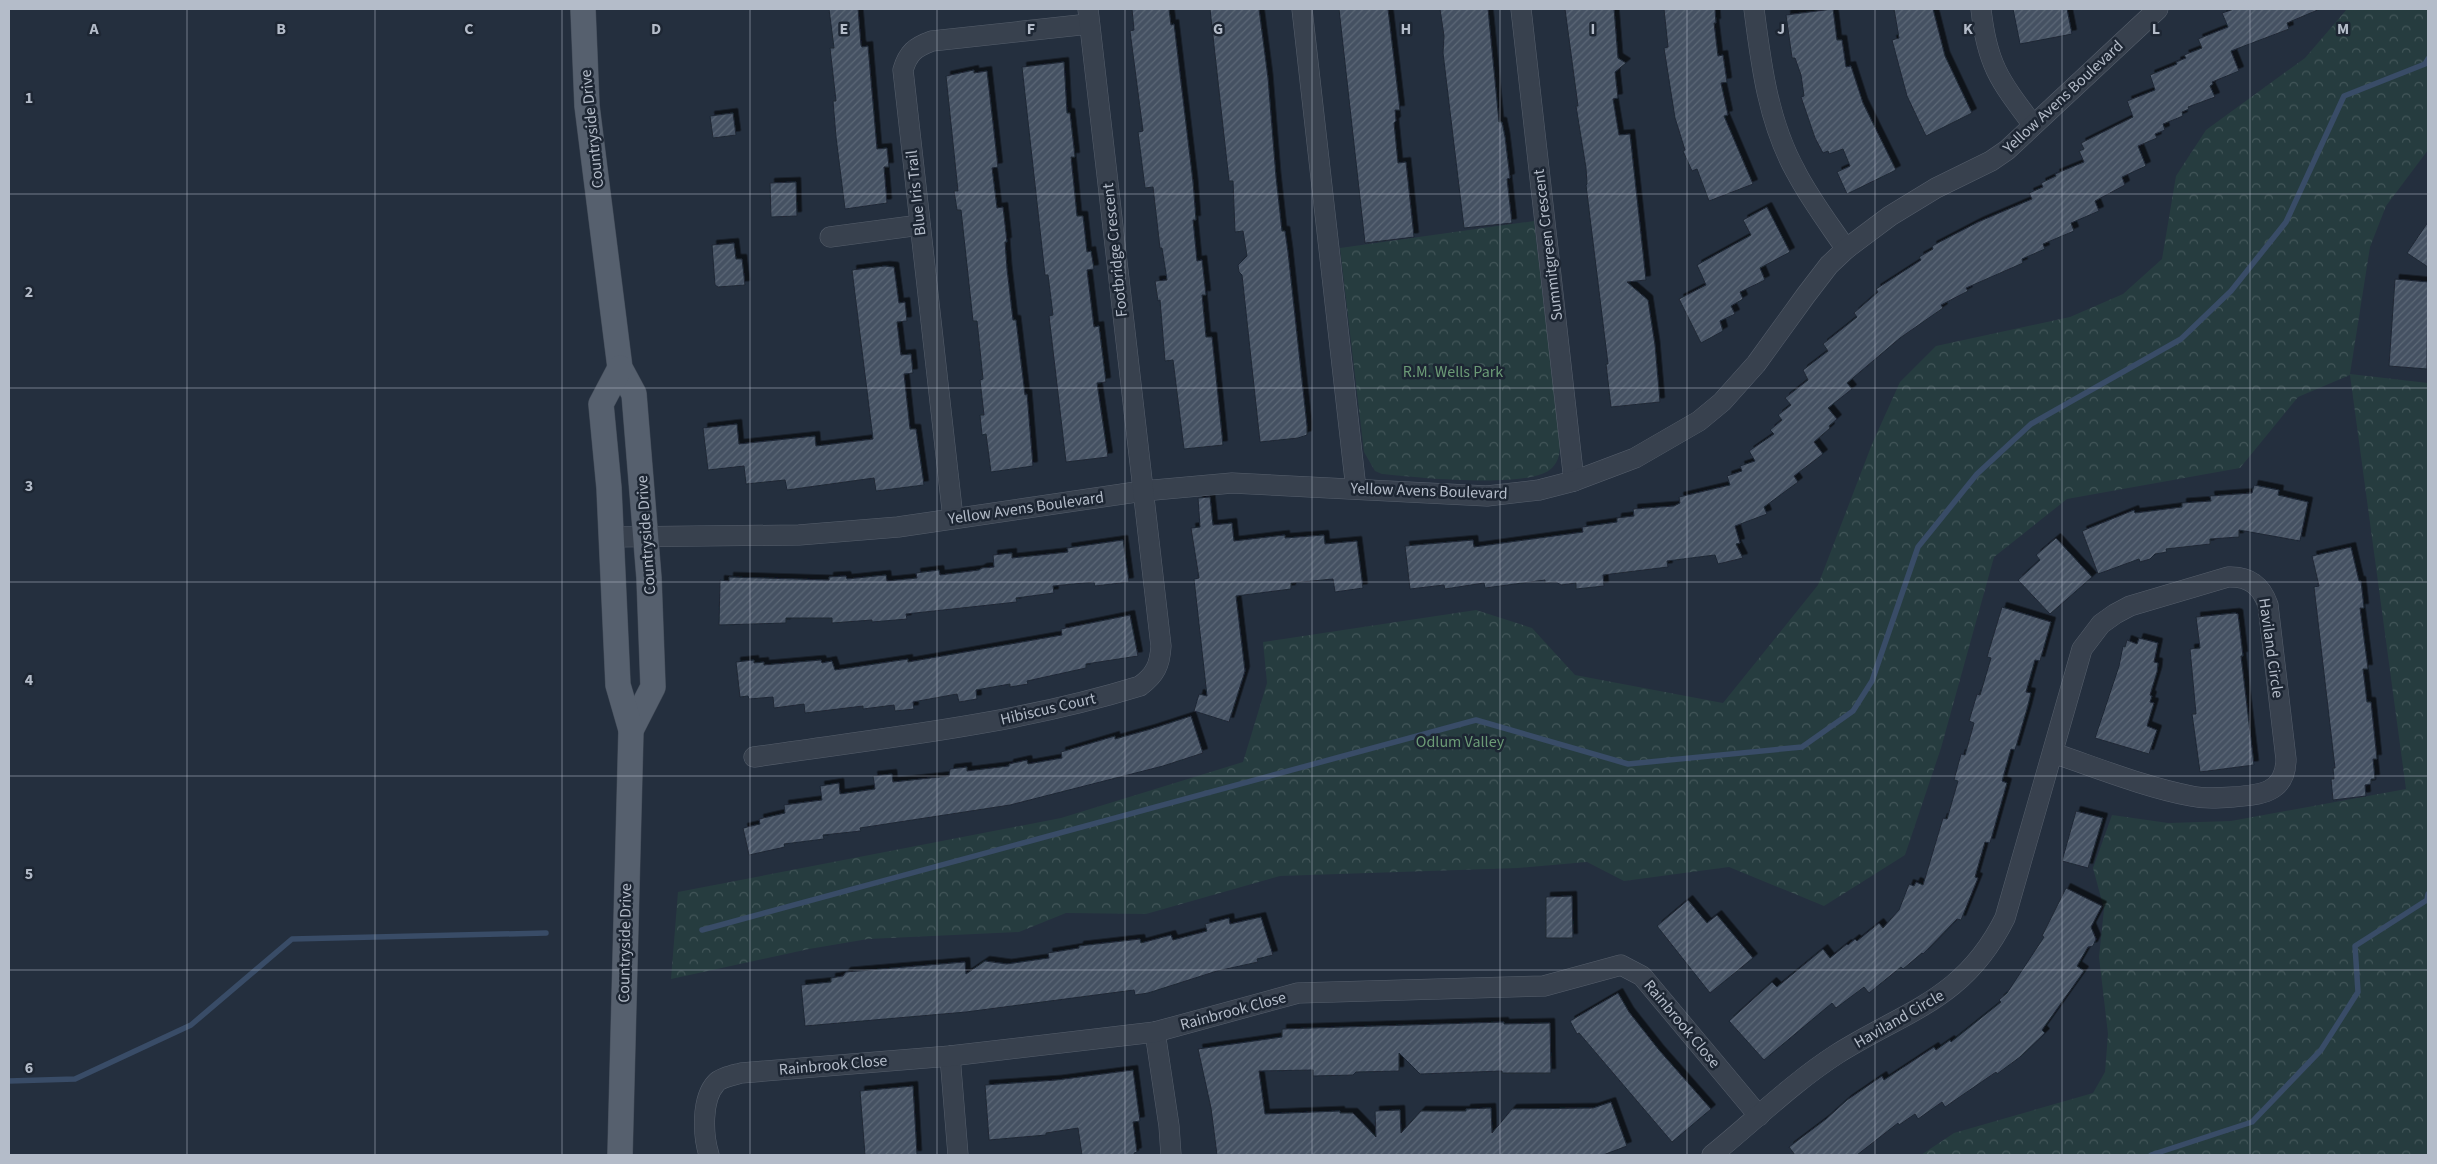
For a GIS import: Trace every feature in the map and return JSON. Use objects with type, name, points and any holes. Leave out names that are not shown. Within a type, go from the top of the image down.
[{"type":"main road","name":"Countryside Drive","points":[[583,9],[587,106],[620,368],[634,394],[646,536],[653,687],[631,730]]},
{"type":"main road","name":"Countryside Drive","points":[[620,368],[601,404],[612,537],[618,685],[631,730],[620,1155]]},
{"type":"street","points":[[1302,9],[1356,489]]},
{"type":"street","name":"Summitgreen Crescent","points":[[1521,9],[1574,481]]},
{"type":"street","points":[[1754,9],[1766,88],[1786,150],[1808,192],[1846,249]]},
{"type":"street","points":[[1980,9],[1987,47],[1997,74],[2034,125]]},
{"type":"street","name":"Yellow Avens Boulevard","points":[[612,537],[799,535],[898,527],[1143,491],[1232,483],[1487,496],[1538,490],[1574,481],[1615,467],[1655,448],[1699,421],[1722,402],[1756,364],[1829,265],[1846,249],[1890,216],[1936,188],[1991,161],[2007,150],[2158,9]]},
{"type":"street","name":"Blue Iris Trail","points":[[953,518],[902,70],[907,56],[918,46],[932,41],[1088,16]]},
{"type":"street","name":"Footbridge Crescent","points":[[1088,16],[1143,491]]},
{"type":"street","points":[[830,237],[920,226]]},
{"type":"street","name":"Hibiscus Court","points":[[754,757],[938,731],[1034,714],[1140,686],[1153,676],[1160,661],[1161,646],[1143,491]]},
{"type":"street","name":"Haviland Circle","points":[[1712,1155],[1837,1054],[1937,998],[1963,977],[1984,952],[2005,918],[2082,649],[2100,624],[2130,606],[2228,577],[2242,576],[2254,582],[2263,591],[2268,605],[2286,759],[2286,772],[2280,782],[2270,791],[2256,795],[2224,798],[2193,797],[2053,753]]},
{"type":"street","name":"Rainbrook Close","points":[[709,1155],[706,1144],[707,1098],[716,1082],[741,1073],[950,1056],[1155,1032],[1298,993],[1544,986],[1621,965],[1642,976],[1758,1116]]},
{"type":"street","points":[[1155,1032],[1169,1126],[1171,1155]]},
{"type":"street","points":[[950,1056],[958,1155]]},
{"type":"green space","name":"Odlum Valley","points":[[2347,9],[2428,9],[2428,150],[2386,206],[2370,247],[2350,374],[2428,383],[2428,1155],[1921,1155],[1954,1133],[2093,1093],[2105,1072],[2108,1034],[2099,957],[2104,909],[2093,868],[2112,815],[2168,823],[2231,821],[2406,789],[2350,375],[2298,397],[2240,468],[2067,499],[1994,557],[1941,748],[1905,855],[1824,906],[1729,867],[1624,881],[1587,862],[1518,868],[1280,876],[1146,914],[1066,913],[1019,932],[868,939],[809,949],[671,979],[678,892],[1061,818],[1243,762],[1267,683],[1263,642],[1476,610],[1532,628],[1575,675],[1723,703],[1818,585],[1872,444],[1900,382],[1936,346],[2070,317],[2123,294],[2162,259],[2176,176],[2206,130],[2305,58]]},
{"type":"green space","name":"R.M. Wells Park","points":[[1534,221],[1560,443],[1558,459],[1552,468],[1540,475],[1521,479],[1471,480],[1382,474],[1375,471],[1364,452],[1340,248]]},
{"type":"building","points":[[829,9],[858,9],[861,45],[862,47],[868,46],[877,149],[887,148],[889,167],[884,167],[887,203],[845,209],[833,101],[836,101],[830,48],[834,48]]},
{"type":"building","points":[[1132,9],[1169,9],[1171,25],[1174,24],[1193,182],[1196,220],[1193,220],[1197,261],[1202,260],[1206,295],[1202,295],[1206,337],[1212,337],[1223,445],[1184,449],[1173,360],[1165,361],[1160,300],[1158,301],[1155,281],[1167,280],[1162,248],[1160,248],[1153,187],[1145,188],[1138,132],[1143,131],[1130,31],[1134,30]]},
{"type":"building","points":[[1210,9],[1259,9],[1268,78],[1282,231],[1285,231],[1288,252],[1307,426],[1307,435],[1298,438],[1260,442],[1242,275],[1239,272],[1238,265],[1247,256],[1243,231],[1235,232],[1233,181],[1229,181]]},
{"type":"building","points":[[1339,9],[1388,9],[1400,110],[1395,110],[1396,121],[1394,123],[1398,163],[1406,162],[1414,237],[1365,243]]},
{"type":"building","points":[[1440,9],[1488,9],[1499,122],[1502,122],[1505,137],[1510,178],[1507,179],[1512,223],[1464,228],[1443,53],[1444,36]]},
{"type":"building","points":[[1565,9],[1614,9],[1618,58],[1626,63],[1615,72],[1618,98],[1613,99],[1619,135],[1630,134],[1646,280],[1627,282],[1648,300],[1655,345],[1660,402],[1611,407],[1606,364],[1608,364],[1586,185],[1586,168],[1576,106],[1578,106]]},
{"type":"building","points":[[1664,9],[1715,9],[1716,23],[1714,23],[1718,56],[1723,55],[1727,82],[1721,83],[1728,115],[1724,116],[1753,184],[1709,201],[1697,169],[1692,171],[1683,151],[1685,150],[1675,118],[1664,48],[1668,47]]},
{"type":"building","points":[[1833,9],[1837,40],[1842,40],[1846,67],[1851,66],[1863,103],[1896,170],[1847,194],[1837,172],[1850,166],[1843,149],[1829,154],[1828,151],[1823,153],[1815,138],[1801,97],[1804,96],[1801,75],[1795,58],[1792,58],[1786,15]]},
{"type":"building","points":[[1894,9],[1933,9],[1945,56],[1972,113],[1926,136],[1907,96],[1892,40],[1899,38]]},
{"type":"building","points":[[2013,9],[2067,9],[2072,34],[2020,44]]},
{"type":"building","points":[[2234,9],[2320,9],[2287,23],[2289,29],[2231,51],[2239,71],[2212,82],[2213,84],[2210,86],[2215,97],[2188,107],[2189,109],[2182,112],[2183,116],[2163,124],[2165,130],[2155,134],[2157,138],[2138,146],[2146,166],[2122,177],[2125,185],[2095,201],[2099,211],[2071,223],[2074,231],[2043,244],[2045,249],[2022,259],[2023,263],[1966,288],[1968,291],[1941,305],[1943,308],[1900,338],[1847,383],[1852,389],[1828,408],[1837,419],[1814,442],[1823,454],[1794,476],[1798,482],[1764,507],[1767,514],[1735,526],[1740,543],[1736,544],[1743,558],[1718,564],[1715,555],[1667,561],[1668,567],[1603,575],[1604,586],[1576,589],[1576,583],[1561,585],[1556,582],[1545,583],[1545,580],[1485,588],[1484,583],[1445,589],[1444,585],[1410,589],[1405,546],[1473,540],[1474,547],[1583,532],[1582,527],[1617,522],[1617,518],[1634,516],[1633,509],[1674,506],[1680,503],[1679,497],[1730,485],[1727,476],[1742,471],[1740,466],[1755,461],[1749,451],[1774,434],[1770,430],[1782,420],[1778,415],[1791,405],[1785,398],[1808,380],[1803,370],[1828,351],[1823,344],[1857,317],[1854,313],[1878,292],[1876,289],[1921,260],[1919,257],[1933,249],[1932,246],[1978,222],[2032,199],[2029,193],[2043,187],[2041,183],[2056,176],[2055,174],[2084,162],[2079,151],[2084,149],[2081,143],[2133,117],[2127,101],[2155,90],[2150,75],[2177,64],[2176,62],[2186,58],[2184,55],[2202,48],[2198,39],[2228,27],[2222,13]]},
{"type":"building","points":[[1064,62],[1067,113],[1070,113],[1075,157],[1071,157],[1077,216],[1083,216],[1087,252],[1091,251],[1094,269],[1087,270],[1094,327],[1099,326],[1106,382],[1097,383],[1108,457],[1066,462],[1049,316],[1053,315],[1048,275],[1045,275],[1022,67]]},
{"type":"building","points":[[974,70],[974,73],[987,71],[998,167],[992,168],[997,208],[1003,207],[1007,242],[1005,242],[1007,269],[1013,320],[1016,320],[1025,395],[1027,394],[1033,466],[991,472],[986,434],[982,435],[980,415],[984,415],[980,380],[983,379],[977,321],[973,321],[961,210],[957,210],[954,191],[958,191],[946,76]]},
{"type":"building","points":[[733,113],[736,135],[713,138],[710,116]]},
{"type":"building","points":[[796,182],[797,216],[771,217],[770,183]]},
{"type":"building","points":[[1767,207],[1790,252],[1760,268],[1765,280],[1740,292],[1743,299],[1731,306],[1735,314],[1720,321],[1723,331],[1701,343],[1679,299],[1706,285],[1697,265],[1751,235],[1743,220]]},
{"type":"building","points":[[2428,222],[2428,267],[2407,253]]},
{"type":"building","points":[[734,243],[736,259],[742,259],[745,285],[718,287],[715,285],[712,245]]},
{"type":"building","points":[[885,266],[894,267],[899,303],[905,302],[907,321],[897,322],[901,355],[911,354],[913,373],[904,374],[910,429],[916,429],[924,485],[876,491],[874,478],[787,490],[785,480],[746,484],[744,466],[708,470],[703,428],[737,424],[739,444],[815,436],[816,446],[873,439],[852,270]]},
{"type":"building","points":[[2395,279],[2428,282],[2427,369],[2389,366]]},
{"type":"building","points":[[2254,485],[2279,490],[2278,495],[2308,502],[2300,541],[2239,530],[2239,537],[2210,539],[2210,544],[2166,549],[2167,552],[2155,554],[2150,559],[2140,562],[2139,559],[2098,574],[2082,531],[2134,510],[2135,513],[2182,507],[2182,503],[2211,501],[2210,496],[2252,493]]},
{"type":"building","points":[[1210,497],[1213,525],[1232,523],[1234,541],[1285,535],[1285,538],[1324,535],[1325,544],[1357,541],[1363,588],[1335,592],[1333,579],[1291,583],[1291,589],[1236,596],[1245,671],[1229,722],[1194,711],[1199,694],[1207,696],[1194,579],[1199,578],[1191,528],[1200,527],[1198,498]]},
{"type":"building","points":[[2056,538],[2092,577],[2050,614],[2018,580],[2040,560],[2036,555]]},
{"type":"building","points":[[1123,540],[1129,582],[1095,586],[1094,582],[1053,586],[1054,593],[1016,598],[1017,602],[906,614],[907,619],[832,623],[832,618],[786,618],[786,623],[719,625],[720,580],[729,581],[729,577],[829,580],[829,577],[846,576],[847,579],[886,575],[887,581],[917,578],[916,573],[939,570],[940,575],[994,567],[993,555],[1012,553],[1012,558],[1068,552],[1067,548]]},
{"type":"building","points":[[2351,547],[2359,581],[2361,581],[2364,608],[2360,608],[2368,669],[2363,669],[2367,702],[2371,702],[2377,759],[2373,759],[2375,779],[2371,779],[2371,784],[2365,785],[2366,796],[2333,800],[2331,779],[2334,779],[2333,768],[2335,768],[2314,587],[2319,586],[2312,556]]},
{"type":"building","points":[[2002,607],[2051,622],[2040,661],[2035,660],[2026,692],[2031,693],[2015,750],[2011,749],[2002,781],[2007,783],[1990,843],[1985,842],[1975,877],[1978,878],[1961,920],[1957,919],[1923,954],[1903,969],[1901,967],[1869,993],[1864,987],[1836,1008],[1832,1003],[1764,1060],[1729,1021],[1772,982],[1777,987],[1823,949],[1830,958],[1847,944],[1855,939],[1857,941],[1879,923],[1883,928],[1899,910],[1909,884],[1914,886],[1916,882],[1923,885],[1943,818],[1947,819],[1958,781],[1954,780],[1961,754],[1965,755],[1974,723],[1969,721],[1977,694],[1980,695],[1991,658],[1987,657]]},
{"type":"building","points":[[2238,614],[2254,765],[2200,772],[2192,714],[2196,714],[2190,649],[2200,648],[2196,617]]},
{"type":"building","points":[[1130,615],[1138,656],[1086,664],[1086,668],[1027,681],[1028,684],[1010,687],[1010,684],[976,690],[977,699],[959,702],[957,694],[913,702],[914,709],[895,711],[894,705],[863,709],[863,706],[805,713],[804,704],[774,708],[773,697],[749,699],[748,696],[740,697],[736,662],[754,660],[754,663],[764,662],[764,665],[821,660],[822,663],[832,661],[835,670],[908,659],[908,662],[1062,635],[1061,629]]},
{"type":"building","points":[[2139,638],[2158,643],[2154,662],[2158,663],[2157,672],[2150,695],[2152,696],[2150,702],[2154,703],[2147,726],[2157,730],[2149,754],[2095,738],[2119,666],[2123,646],[2125,647],[2127,640],[2137,644]]},
{"type":"building","points":[[1191,716],[1203,753],[1163,766],[1010,805],[860,828],[861,831],[823,835],[824,839],[784,844],[785,847],[749,855],[743,828],[760,824],[759,819],[785,813],[784,805],[822,800],[820,786],[839,783],[840,794],[875,789],[873,776],[892,774],[893,782],[949,776],[950,769],[967,767],[967,771],[1009,766],[1009,764],[1027,760],[1028,764],[1062,758],[1061,752],[1115,736],[1115,739]]},
{"type":"building","points":[[2076,811],[2103,818],[2088,868],[2062,861]]},
{"type":"building","points":[[2066,888],[2102,906],[2091,927],[2096,939],[2093,946],[2088,947],[2077,966],[2084,971],[2042,1030],[2045,1033],[2020,1057],[1997,1074],[1996,1072],[1945,1107],[1942,1102],[1918,1119],[1915,1114],[1899,1125],[1898,1123],[1857,1155],[1795,1155],[1789,1147],[1826,1119],[1847,1100],[1882,1076],[1884,1080],[1934,1047],[1936,1050],[1950,1040],[1951,1042],[2001,1002],[1999,1000],[2007,993],[2044,937],[2042,936]]},
{"type":"building","points":[[1572,896],[1573,938],[1546,938],[1546,897]]},
{"type":"building","points":[[1688,900],[1707,923],[1717,915],[1753,958],[1710,993],[1657,926]]},
{"type":"building","points":[[1261,917],[1273,955],[1257,959],[1258,962],[1217,971],[1148,993],[1135,995],[1134,990],[966,1012],[805,1026],[801,985],[831,982],[831,978],[843,976],[846,972],[965,962],[966,974],[985,961],[1007,964],[1049,958],[1048,953],[1079,948],[1079,946],[1140,939],[1141,943],[1171,935],[1173,940],[1207,931],[1205,924],[1229,918],[1230,924]]},
{"type":"building","points":[[1618,993],[1629,1012],[1659,1050],[1711,1109],[1672,1142],[1579,1033],[1577,1034],[1570,1021]]},
{"type":"building","points":[[1504,1022],[1504,1024],[1550,1023],[1551,1073],[1502,1073],[1502,1071],[1420,1074],[1399,1053],[1399,1071],[1313,1076],[1313,1070],[1259,1071],[1265,1114],[1340,1111],[1340,1113],[1353,1113],[1376,1137],[1375,1111],[1400,1110],[1401,1133],[1421,1111],[1466,1111],[1466,1109],[1491,1108],[1492,1133],[1512,1109],[1593,1108],[1611,1102],[1627,1146],[1603,1155],[1217,1155],[1211,1108],[1198,1049],[1282,1037],[1282,1029]]},
{"type":"building","points":[[1133,1070],[1140,1121],[1133,1122],[1137,1152],[1134,1155],[1082,1155],[1078,1128],[1046,1133],[1046,1135],[989,1140],[985,1085],[1057,1080]]},
{"type":"building","points":[[913,1086],[917,1155],[865,1155],[860,1091]]},
{"type":"waterway","points":[[702,930],[1476,720],[1628,764],[1802,747],[1853,711],[1872,681],[1918,547],[1977,474],[2031,424],[2181,339],[2231,291],[2286,222],[2344,96],[2425,64],[2428,59]]},
{"type":"waterway","points":[[2151,1155],[2252,1122],[2321,1050],[2358,992],[2355,946],[2427,900],[2428,894]]},
{"type":"waterway","points":[[9,1081],[75,1079],[191,1025],[292,939],[546,933]]}]
